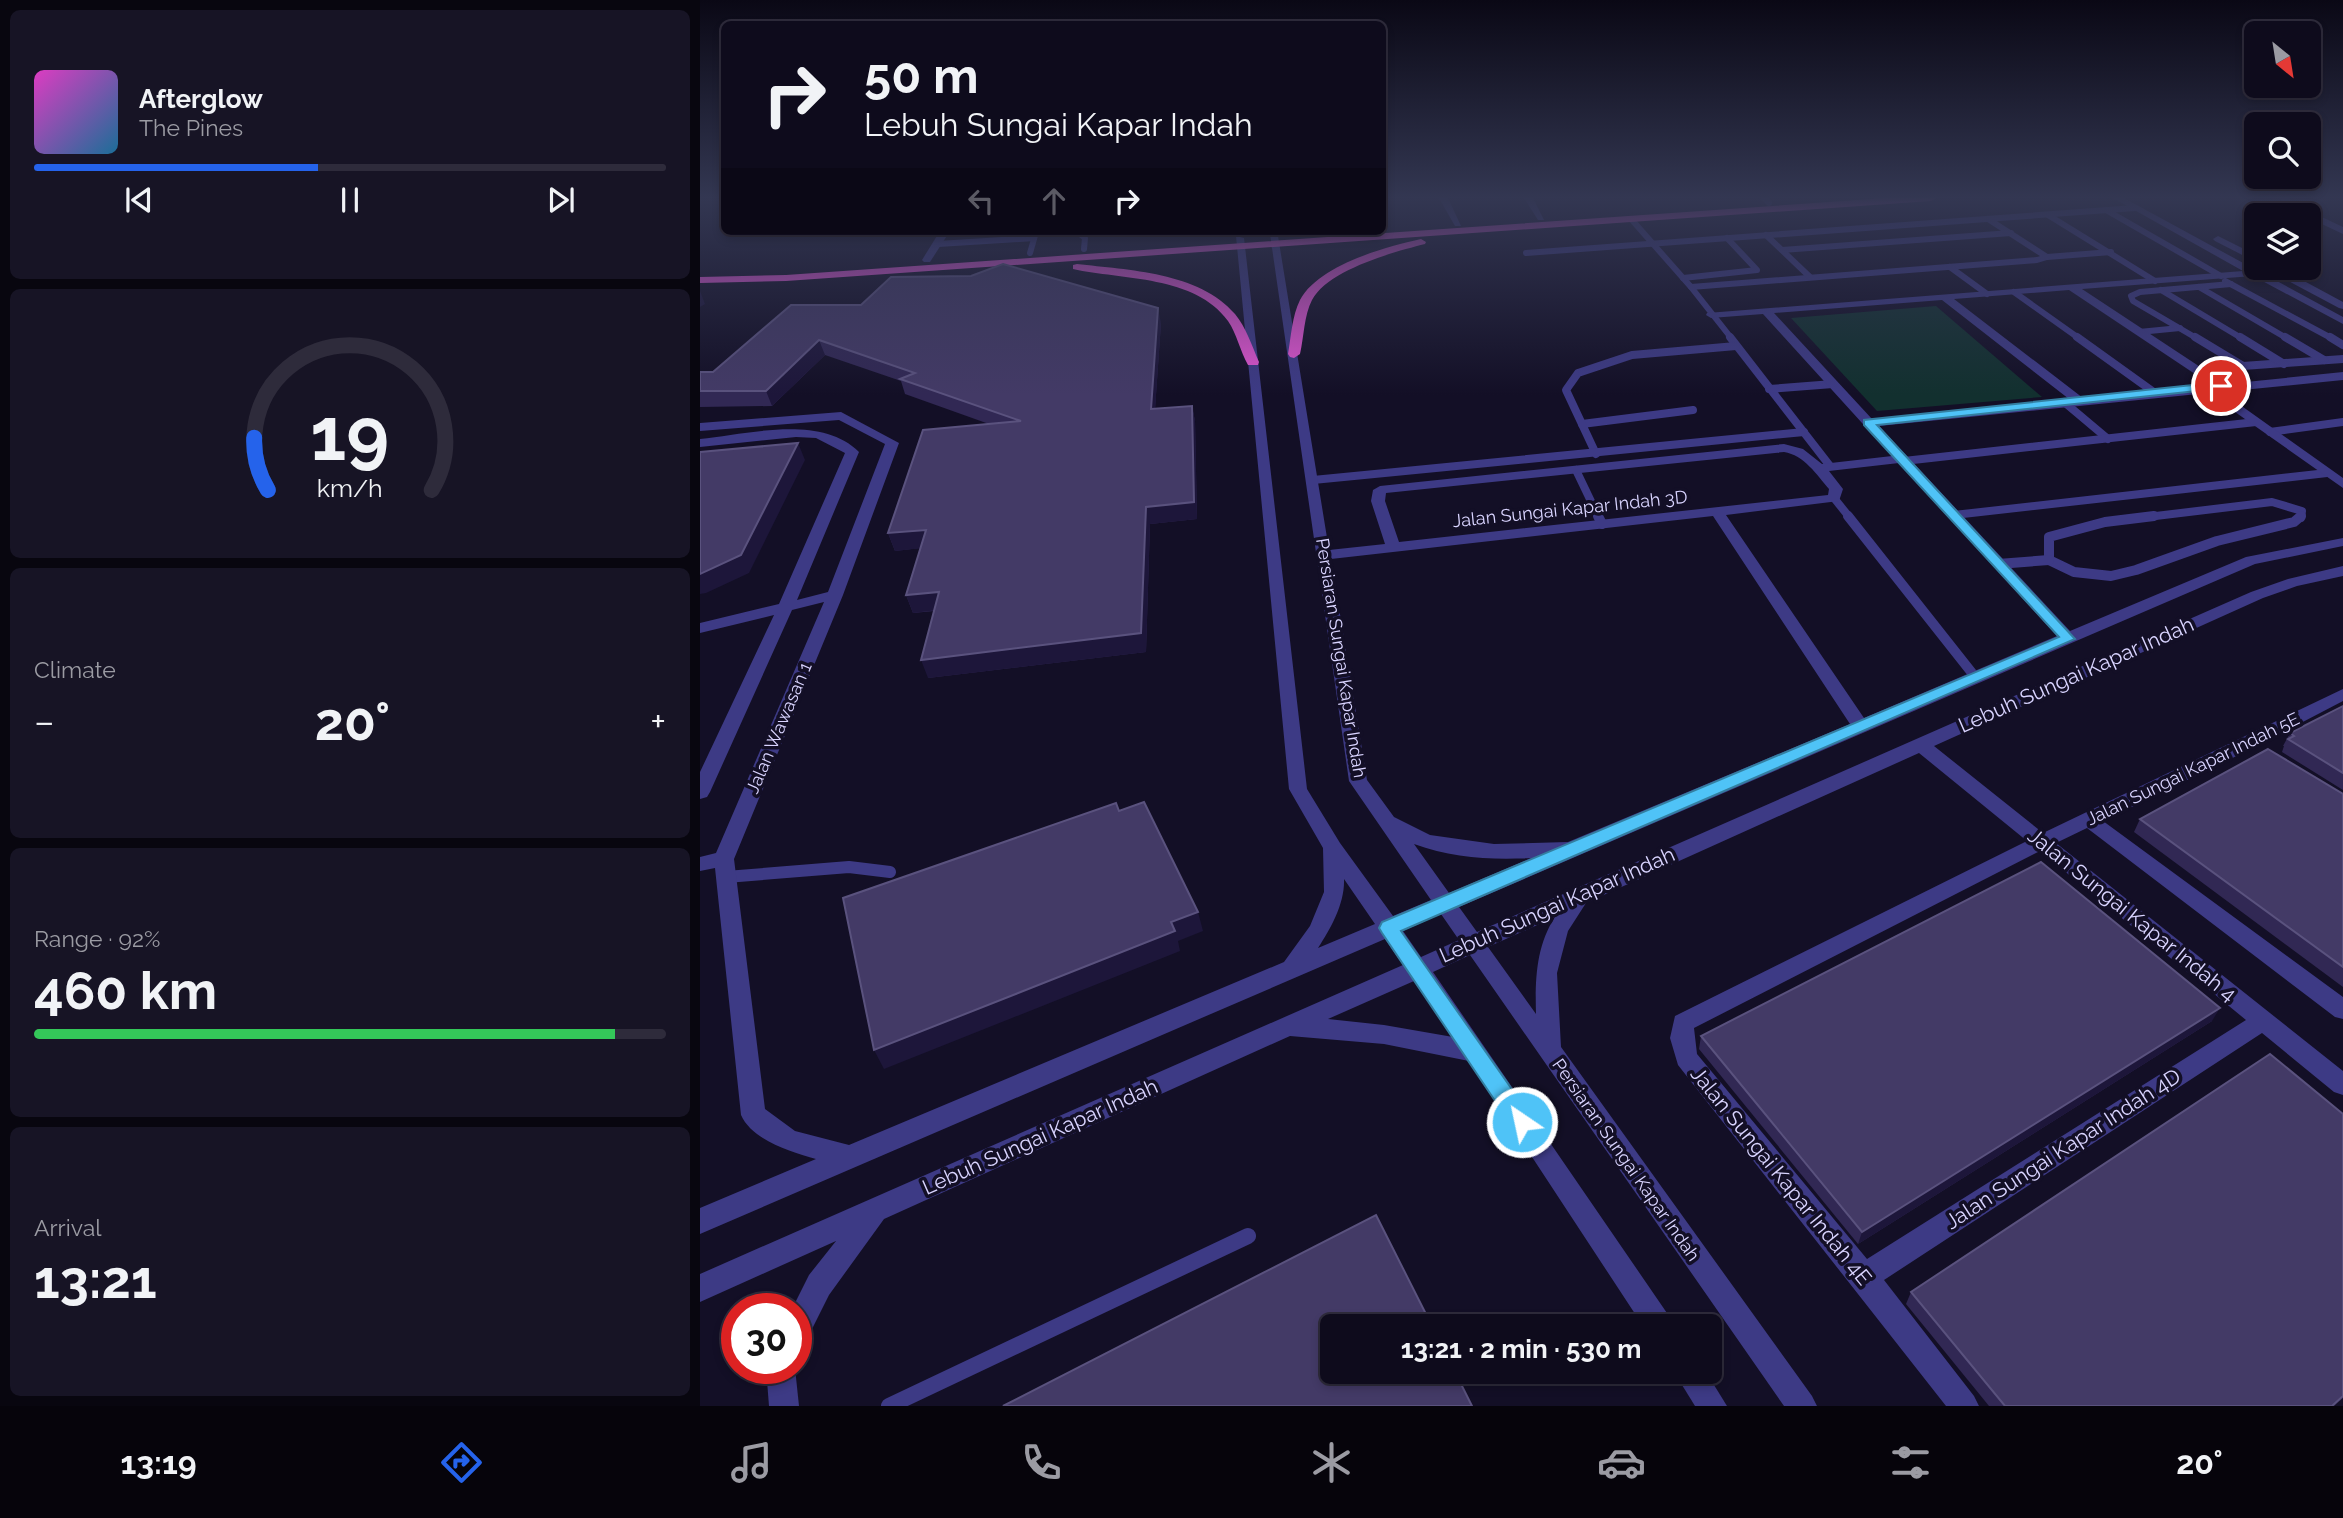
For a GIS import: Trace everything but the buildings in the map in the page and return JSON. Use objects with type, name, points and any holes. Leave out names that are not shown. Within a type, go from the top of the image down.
[{"type":"highway","points":[[931,264],[936,264]]},
{"type":"highway","points":[[700,271],[931,264],[1058,265],[1131,273],[1197,290],[1231,316],[1252,362]]},
{"type":"highway","points":[[700,280],[786,278],[934,264]]},
{"type":"highway","points":[[1294,354],[1307,298],[1334,272],[1356,264]]},
{"type":"street","points":[[1241,264],[1298,789],[1333,848],[1477,1054],[1651,1314]]},
{"type":"street","name":"Persiaran Sungai Kapar Indah","points":[[1278,264],[1358,781],[1802,1406]]},
{"type":"street","points":[[1711,315],[2071,287],[2158,285],[2244,274]]},
{"type":"street","points":[[2268,280],[2343,321]]},
{"type":"street","points":[[2294,280],[2343,306]]},
{"type":"street","points":[[2071,287],[2215,387],[2256,422],[2343,484]]},
{"type":"street","points":[[1944,297],[2079,401]]},
{"type":"street","points":[[1766,311],[2068,639]]},
{"type":"street","points":[[1868,423],[2343,376]]},
{"type":"street","name":"Jalan Wawasan 1","points":[[700,427],[841,416],[892,443],[835,595],[725,868],[753,1115],[788,1140],[850,1157]]},
{"type":"street","points":[[700,443],[796,433],[819,434],[852,452],[786,606],[700,792]]},
{"type":"street","points":[[1394,548],[1378,501],[1380,490],[1792,448],[1825,467],[1836,489],[1827,499]]},
{"type":"street","points":[[1825,467],[1903,460]]},
{"type":"street","name":"Jalan Sungai Kapar Indah 3D","points":[[1324,555],[1827,499]]},
{"type":"street","points":[[1717,512],[1861,727]]},
{"type":"street","name":"Lebuh Sungai Kapar Indah","points":[[700,1221],[2251,560],[2343,542]]},
{"type":"street","name":"Lebuh Sungai Kapar Indah","points":[[700,1287],[2257,595],[2292,582],[2343,571]]},
{"type":"street","points":[[700,628],[835,595]]},
{"type":"street","name":"Jalan Sungai Kapar Indah 5E","points":[[2041,842],[2249,743],[2343,694]]},
{"type":"street","points":[[2249,743],[2273,758]]},
{"type":"street","name":"Jalan Sungai Kapar Indah 4","points":[[1920,744],[2343,1085]]},
{"type":"street","points":[[1384,819],[1423,840],[1470,850],[1520,853],[1584,845]]},
{"type":"street","points":[[2089,820],[2343,1010]]},
{"type":"street","name":"Jalan Sungai Kapar Indah 4E","points":[[1964,1406],[1864,1277],[1686,1058],[1682,1038],[1683,1023],[2041,842]]},
{"type":"street","points":[[1291,969],[1319,929],[1334,892],[1333,848]]},
{"type":"street","points":[[700,864],[725,868]]},
{"type":"street","points":[[1549,1052],[1546,972],[1558,930],[1581,894]]},
{"type":"street","name":"Jalan Sungai Kapar Indah 4D","points":[[1864,1277],[2263,1021]]},
{"type":"street","points":[[1285,1027],[1347,1029],[1409,1037],[1477,1054]]},
{"type":"street","points":[[812,1299],[819,1285],[876,1209]]},
{"type":"street","points":[[782,1384],[784,1406]]},
{"type":"street","points":[[1697,1384],[1712,1406]]},
{"type":"lane","points":[[1671,264],[1804,432],[1825,467]]},
{"type":"lane","points":[[1683,278],[1757,270],[1751,264]]},
{"type":"lane","points":[[1796,264],[1810,277]]},
{"type":"lane","points":[[1691,287],[1992,264]]},
{"type":"lane","points":[[2127,264],[2285,364]]},
{"type":"lane","points":[[2197,264],[2343,345]]},
{"type":"lane","points":[[1950,267],[1987,294]]},
{"type":"lane","points":[[2231,284],[2199,287],[2158,285],[2132,296],[2133,301],[2243,366],[2343,359]]},
{"type":"lane","points":[[2199,287],[2324,361]]},
{"type":"lane","points":[[2014,292],[2155,393]]},
{"type":"lane","points":[[2139,332],[2180,328]]},
{"type":"lane","points":[[1596,454],[1566,390],[1578,373],[1632,355],[1736,346]]},
{"type":"lane","points":[[1769,389],[1833,384]]},
{"type":"lane","points":[[2064,402],[2108,439]]},
{"type":"lane","points":[[1582,424],[1693,410]]},
{"type":"lane","points":[[1903,460],[2256,422]]},
{"type":"lane","points":[[2270,432],[2343,422]]},
{"type":"lane","points":[[1313,480],[1804,432]]},
{"type":"lane","points":[[1576,470],[1602,524]]},
{"type":"lane","points":[[1954,515],[2328,473]]},
{"type":"lane","points":[[1827,499],[1976,678]]},
{"type":"lane","points":[[1998,564],[2049,560],[2074,572],[2111,576],[2136,570],[2217,541],[2294,522],[2301,518],[2302,511],[2272,502],[2105,522],[2049,537],[2049,560]]},
{"type":"lane","points":[[725,868],[849,867],[890,872]]},
{"type":"lane","points":[[889,1406],[1248,1237]]},
{"type":"green space","points":[[1936,306],[2042,397],[1877,411],[1791,318]]},
{"type":"route","points":[[1522,1122],[1389,928],[2068,639],[1868,423],[2221,386]]}]
